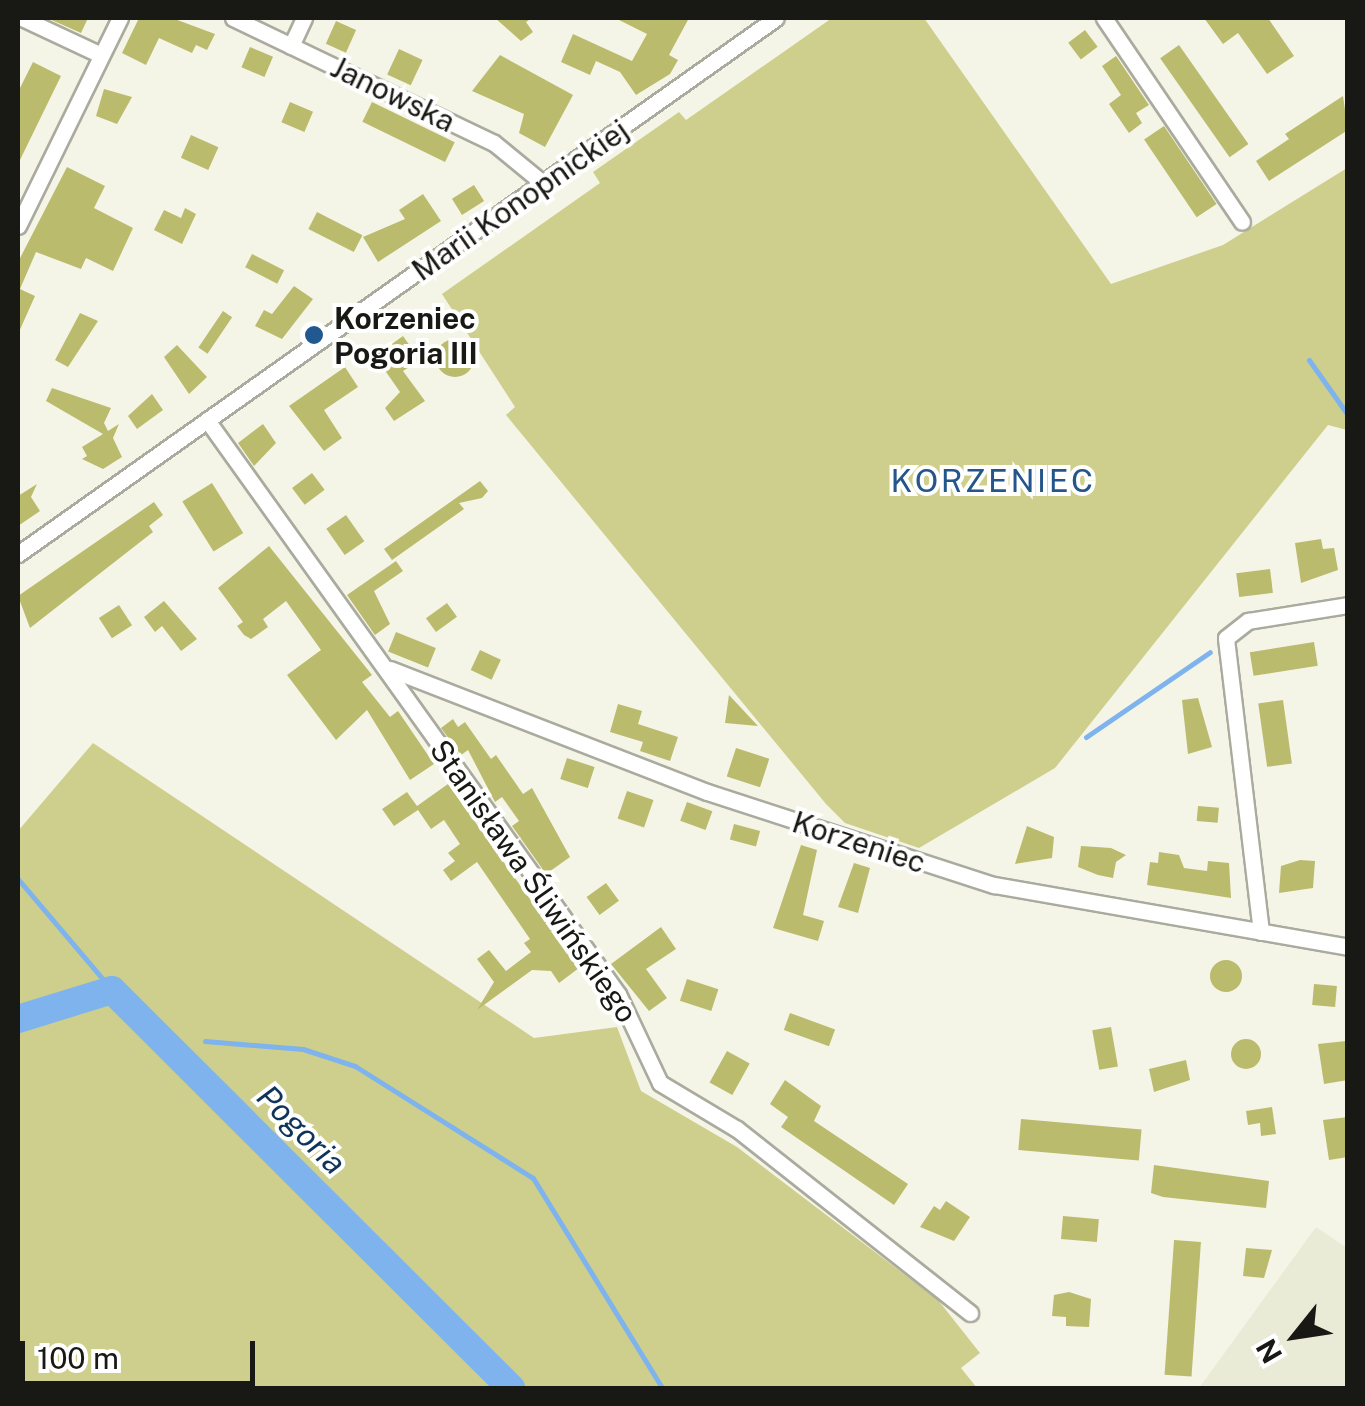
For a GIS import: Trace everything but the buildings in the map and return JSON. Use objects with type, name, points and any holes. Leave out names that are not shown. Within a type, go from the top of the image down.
[{"type":"street","points":[[22,18],[102,55]]},
{"type":"street","points":[[18,226],[120,18]]},
{"type":"street","name":"Janowska","points":[[233,18],[494,143],[544,184]]},
{"type":"street","points":[[291,46],[304,18]]},
{"type":"street","name":"Marii Konopnickiej","points":[[18,554],[776,18]]},
{"type":"street","points":[[1104,18],[1242,222]]},
{"type":"street","name":"Stanisława Śliwińskiego","points":[[207,420],[390,668],[631,1014],[660,1083],[737,1129],[970,1312]]},
{"type":"street","points":[[1261,932],[1226,638],[1248,621],[1348,604]]},
{"type":"street","name":"Korzeniec","points":[[390,668],[707,792],[975,879],[1348,947]]},
{"type":"shaded area","points":[[1316,1227],[1347,1248],[1347,1388],[1199,1388]]},
{"type":"green space","points":[[832,18],[924,18],[1111,284],[1223,245],[1347,168],[1347,430],[1328,425],[1055,768],[919,848],[845,823],[826,804],[506,415],[515,407],[442,294],[600,183],[593,172],[679,112],[686,120]]},
{"type":"green space","points":[[93,743],[534,1038],[617,1027],[641,1091],[737,1147],[938,1300],[980,1353],[961,1368],[977,1388],[18,1388],[18,831]]},
{"type":"waterway","points":[[1309,360],[1348,415]]},
{"type":"waterway","points":[[1086,737],[1210,652]]},
{"type":"waterway","points":[[18,879],[112,990]]},
{"type":"waterway","name":"Pogoria","points":[[18,1019],[112,990],[511,1388]]},
{"type":"waterway","points":[[205,1041],[303,1049],[355,1066],[533,1178],[662,1388]]},
{"type":"place","name":"Korzeniec Pogoria III","points":[[314,335]]},
{"type":"district","name":"KORZENIEC","points":[[993,481]]}]
